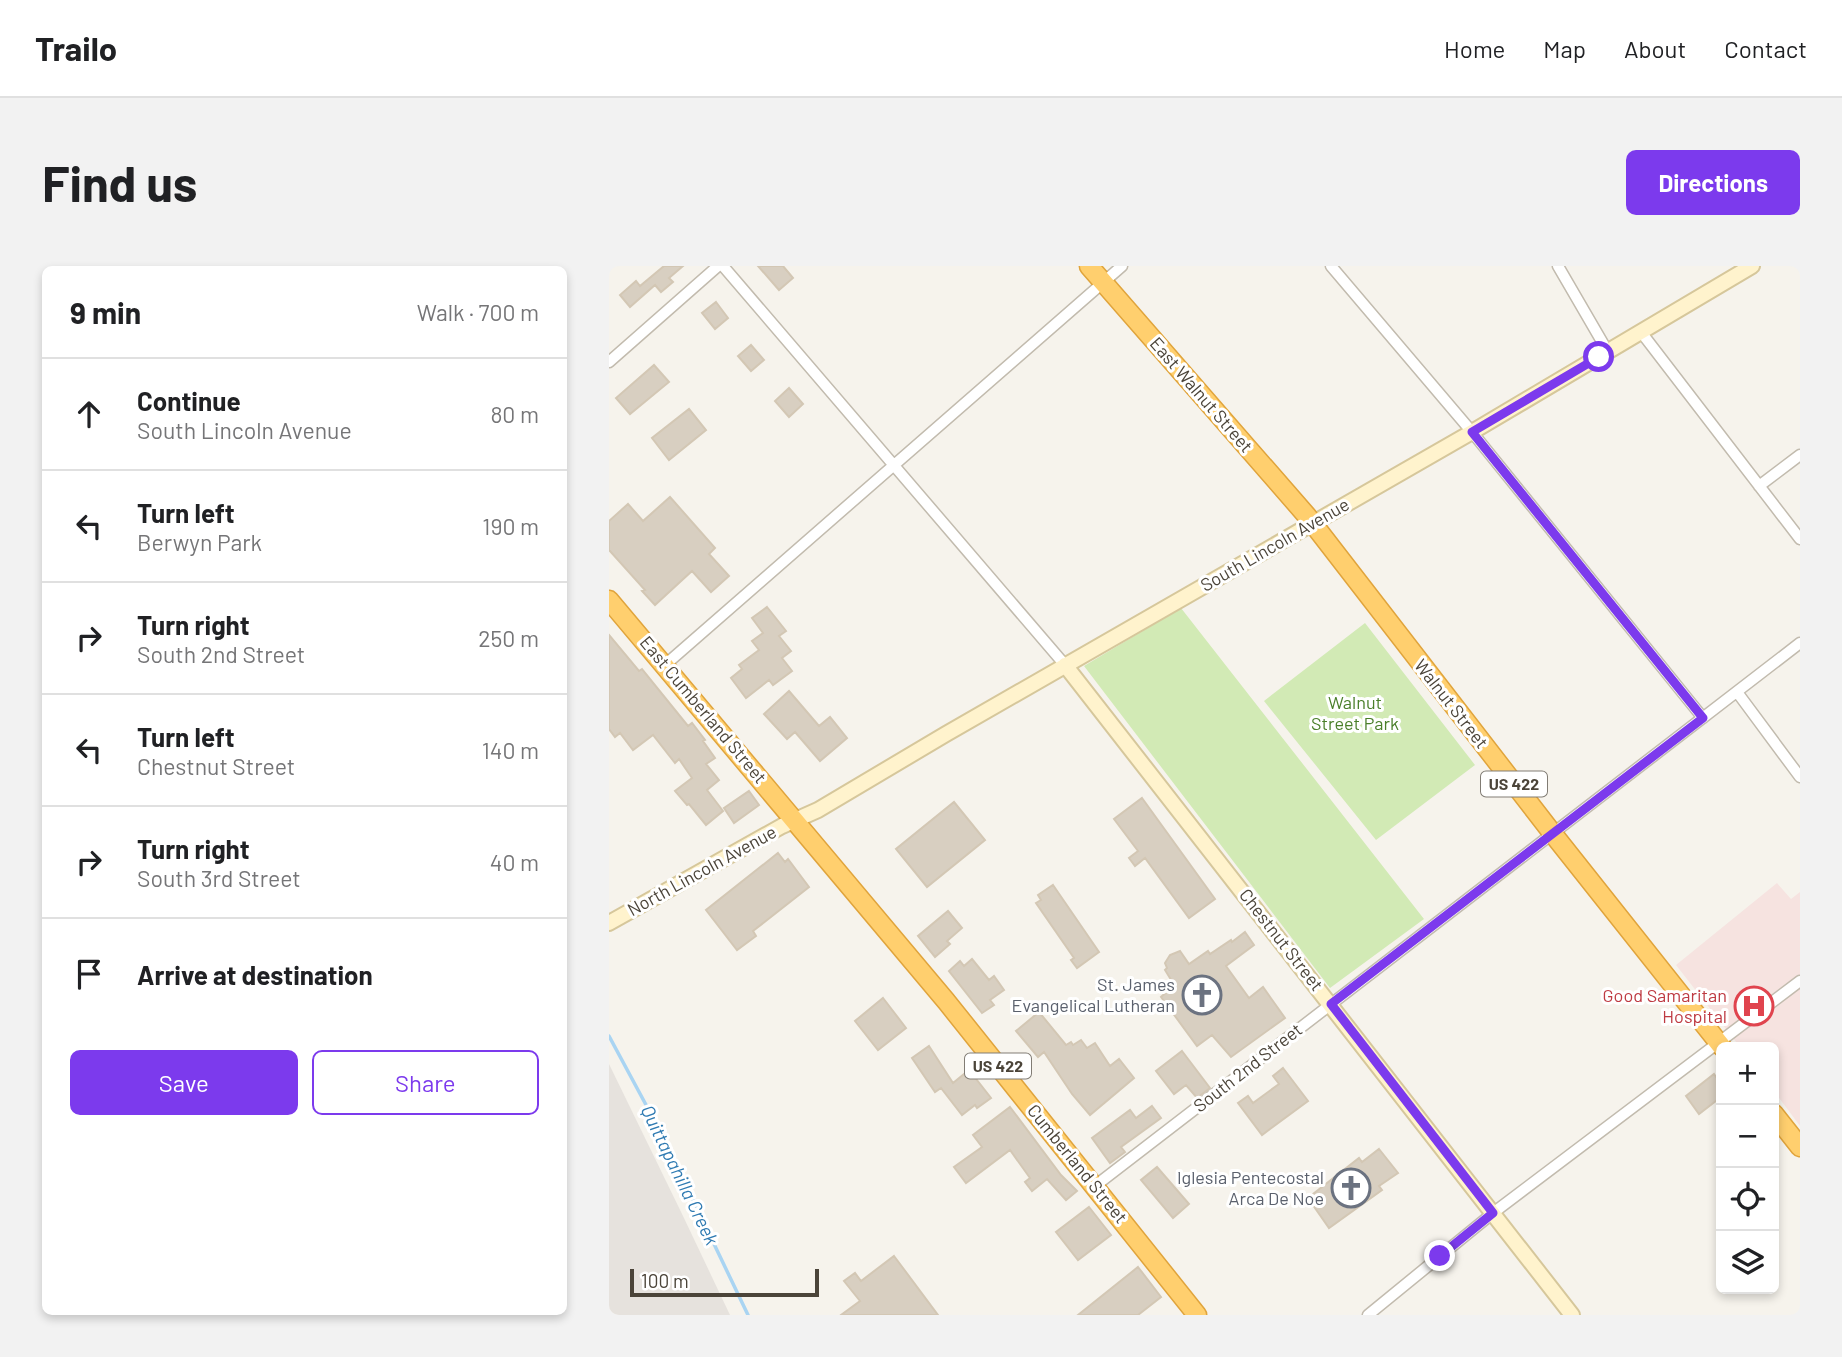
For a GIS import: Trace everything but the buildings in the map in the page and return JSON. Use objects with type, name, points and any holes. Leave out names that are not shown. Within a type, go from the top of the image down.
[{"type":"highway","name":"East Walnut Street","points":[[1089,266],[1313,524]]},
{"type":"highway","name":"Walnut Street","points":[[1313,524],[1718,1042]]},
{"type":"highway","name":"East Cumberland Street","points":[[609,600],[795,820]]},
{"type":"highway","name":"Cumberland Street","points":[[795,820],[1198,1315]]},
{"type":"highway","points":[[1779,1120],[1800,1147]]},
{"type":"main road","name":"South Lincoln Avenue","points":[[795,820],[873,779],[1065,665],[1472,432],[1748,267]]},
{"type":"main road","name":"Chestnut Street","points":[[1065,665],[1572,1315]]},
{"type":"main road","name":"North Lincoln Avenue","points":[[609,923],[795,820]]},
{"type":"street","points":[[609,362],[718,266]]},
{"type":"street","points":[[723,266],[1065,665]]},
{"type":"street","points":[[665,665],[1122,266]]},
{"type":"street","points":[[1331,266],[1472,432],[1703,718]]},
{"type":"street","points":[[1558,266],[1608,352]]},
{"type":"street","points":[[1641,332],[1800,539]]},
{"type":"street","points":[[1759,486],[1800,455]]},
{"type":"street","name":"South 2nd Street","points":[[1095,1186],[1800,643]]},
{"type":"street","points":[[1737,692],[1800,777]]},
{"type":"street","points":[[1724,1042],[1800,981]]},
{"type":"street","points":[[1368,1315],[1493,1213],[1716,1048]]},
{"type":"shaded area","name":"Good Samaritan Hospital","points":[[1777,883],[1791,899],[1800,892],[1800,1126],[1779,1098],[1779,1042],[1736,1042],[1676,965]]},
{"type":"shaded area","points":[[609,1064],[683,1216],[730,1315],[609,1315]]},
{"type":"green space","points":[[1181,608],[1424,919],[1330,988],[1084,666]]},
{"type":"green space","name":"Walnut Street Park","points":[[1365,623],[1475,765],[1376,840],[1264,701]]},
{"type":"waterway","name":"Quittapahilla Creek","points":[[609,1036],[659,1129],[748,1315]]},
{"type":"place","name":"St. James Evangelical Lutheran","points":[[1202,995]]},
{"type":"place","name":"Good Samaritan Hospital","points":[[1754,1006]]},
{"type":"place","name":"Iglesia Pentecostal Arca De Noe","points":[[1351,1188]]},
{"type":"route","points":[[1440,1256],[1493,1213],[1331,1004],[1703,718],[1472,432],[1599,357]]}]
